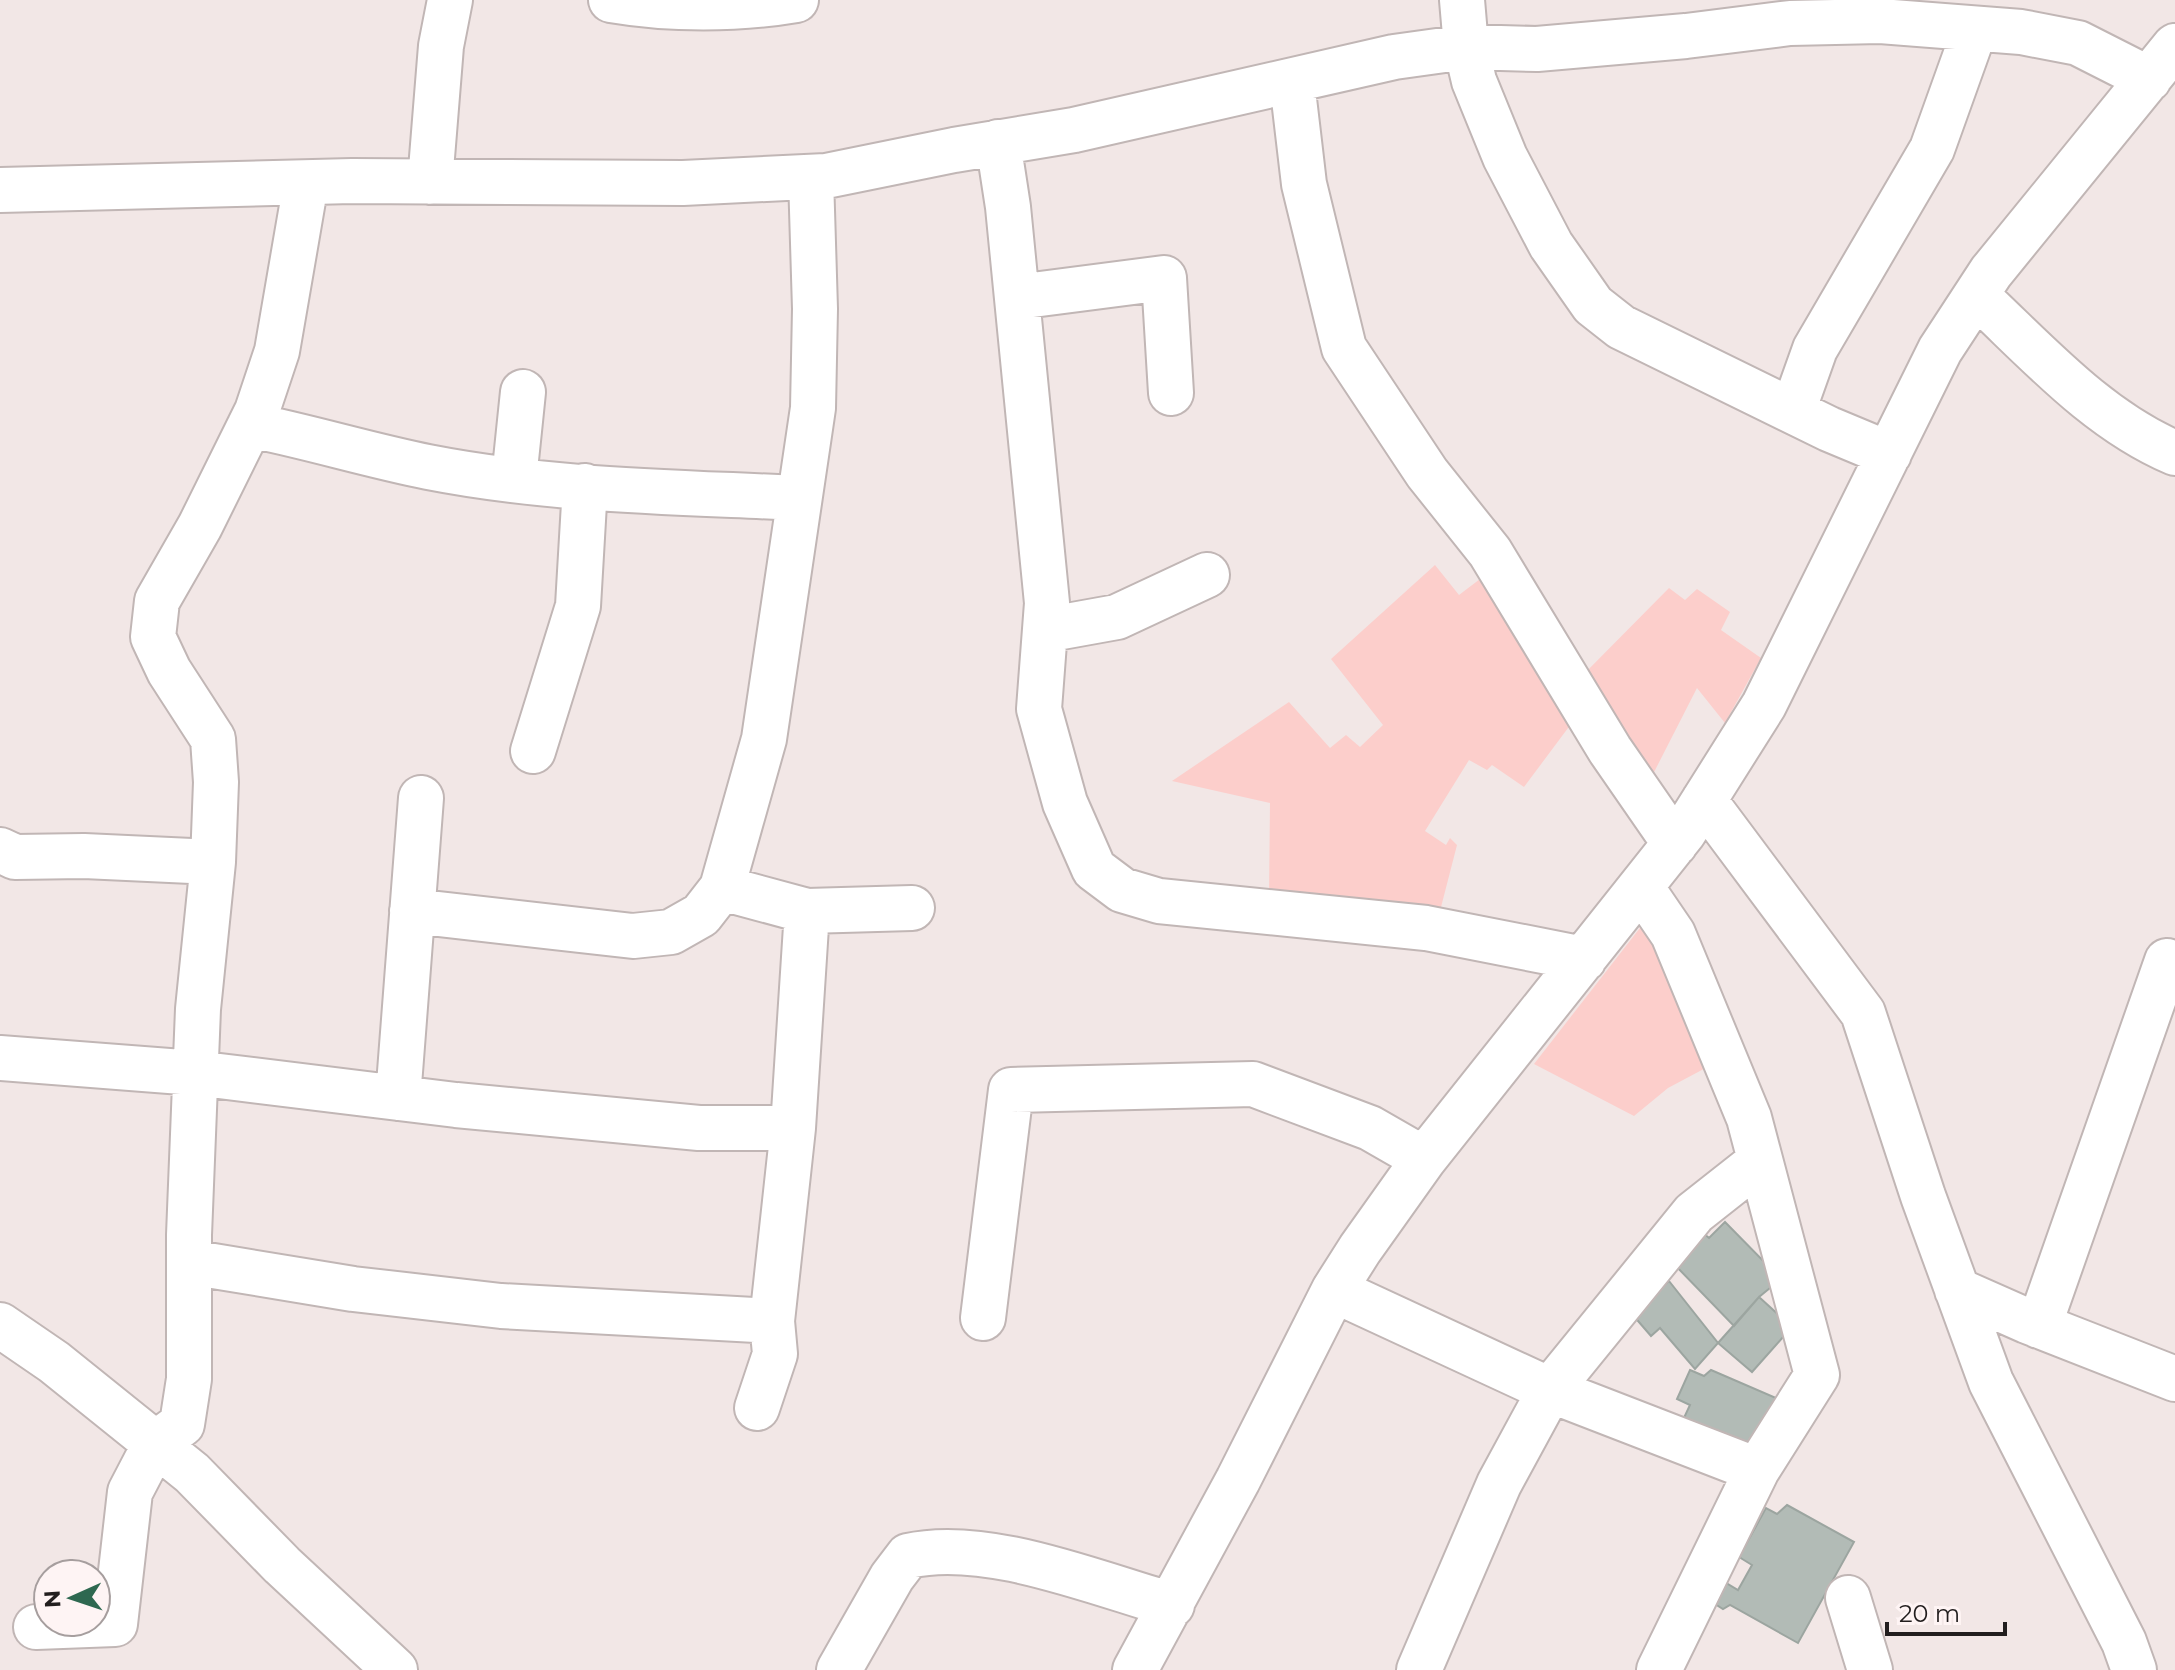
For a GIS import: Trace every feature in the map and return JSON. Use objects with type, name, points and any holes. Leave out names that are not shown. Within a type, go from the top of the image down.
[{"type":"street","points":[[430,182],[441,46],[450,0]]},
{"type":"street","points":[[611,0],[642,5],[704,6],[796,0]]},
{"type":"street","points":[[1462,0],[1466,47],[1474,81],[1505,157],[1551,245],[1593,305],[1621,327],[1889,454]]},
{"type":"street","points":[[1793,411],[1815,349],[1932,149],[1954,18]]},
{"type":"street","points":[[0,190],[306,183],[683,183],[811,177],[1090,126],[1394,57],[1466,47],[1537,49],[1790,23],[1954,18],[2162,62],[1991,272],[1940,350],[1764,705],[1675,844],[1424,1159],[1334,1290],[1172,1605],[1135,1670]]},
{"type":"street","points":[[1292,82],[1304,184],[1344,348],[1427,473],[1490,552],[1610,750],[1675,844]]},
{"type":"street","points":[[998,142],[1017,297],[1047,603],[1039,709],[1065,803],[1094,869],[1122,890],[1159,901],[1426,928],[1584,959]]},
{"type":"street","points":[[412,911],[633,936],[671,932],[701,915],[722,888],[764,739],[813,408],[815,309],[811,177]]},
{"type":"street","points":[[112,1624],[115,1624],[130,1492],[155,1444],[182,1424],[189,1379],[195,1073],[198,1009],[213,862],[216,782],[213,739],[169,671],[153,637],[157,601],[200,526],[250,425],[277,351],[306,183]]},
{"type":"street","points":[[1017,297],[1164,278],[1171,393]]},
{"type":"street","points":[[1976,295],[2089,401],[2154,444],[2175,453]]},
{"type":"street","points":[[514,479],[523,392]]},
{"type":"street","points":[[250,425],[312,437],[428,467],[514,479],[799,498]]},
{"type":"street","points":[[533,751],[578,606],[585,486]]},
{"type":"street","points":[[1045,630],[1117,617],[1207,575]]},
{"type":"street","points":[[398,1098],[421,798]]},
{"type":"street","points":[[1704,800],[1863,1013],[1991,1382],[2124,1642],[2134,1670]]},
{"type":"street","points":[[0,850],[15,857],[84,856],[213,862]]},
{"type":"street","points":[[1641,887],[1673,934],[1749,1118],[1817,1375],[1757,1470],[1659,1670]]},
{"type":"street","points":[[722,888],[807,911],[912,908]]},
{"type":"street","points":[[757,1408],[775,1354],[772,1321],[793,1128],[807,911]]},
{"type":"street","points":[[2039,1326],[2167,961]]},
{"type":"street","points":[[0,1058],[195,1073],[398,1098],[699,1128],[793,1128]]},
{"type":"street","points":[[983,1318],[1011,1090],[1253,1084],[1370,1128],[1424,1159]]},
{"type":"street","points":[[1419,1670],[1499,1484],[1550,1390],[1694,1213],[1760,1161]]},
{"type":"street","points":[[189,1262],[353,1289],[501,1306],[772,1321]]},
{"type":"street","points":[[1334,1290],[1550,1390],[1757,1470]]},
{"type":"street","points":[[1957,1290],[2175,1379]]},
{"type":"street","points":[[0,1325],[54,1362],[192,1473],[282,1565],[395,1670]]},
{"type":"street","points":[[839,1670],[892,1577],[908,1556],[934,1550],[1002,1556],[1172,1605]]},
{"type":"street","points":[[1848,1598],[1870,1670]]},
{"type":"shaded area","points":[[1435,565],[1459,595],[1484,576],[1574,720],[1524,787],[1492,765],[1487,770],[1469,760],[1425,831],[1446,845],[1450,838],[1457,845],[1440,911],[1269,896],[1270,803],[1172,781],[1289,702],[1330,748],[1346,735],[1360,747],[1383,725],[1331,659]]},
{"type":"shaded area","points":[[1669,588],[1685,600],[1697,589],[1730,612],[1721,630],[1761,658],[1725,723],[1697,688],[1650,780],[1579,679]]},
{"type":"shaded area","points":[[1647,919],[1715,1063],[1668,1088],[1634,1116],[1534,1064]]},
{"type":"building","points":[[1725,1222],[1781,1279],[1759,1297],[1734,1326],[1672,1262],[1702,1232],[1709,1238]]},
{"type":"building","points":[[1669,1281],[1718,1343],[1695,1369],[1660,1328],[1651,1336],[1632,1314]]},
{"type":"building","points":[[1759,1297],[1792,1327],[1752,1372],[1718,1343]]},
{"type":"building","points":[[1690,1370],[1704,1376],[1711,1370],[1776,1398],[1753,1451],[1683,1420],[1690,1405],[1677,1399]]},
{"type":"building","points":[[1787,1505],[1854,1542],[1798,1643],[1730,1605],[1723,1609],[1715,1604],[1726,1583],[1738,1590],[1752,1565],[1739,1557],[1766,1508],[1777,1514]]}]
